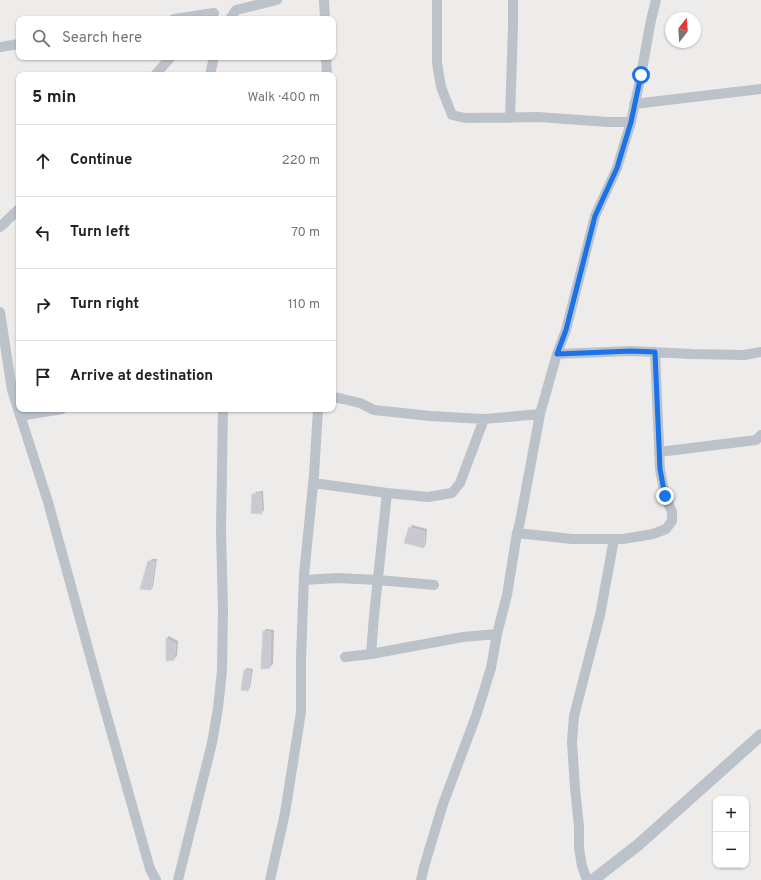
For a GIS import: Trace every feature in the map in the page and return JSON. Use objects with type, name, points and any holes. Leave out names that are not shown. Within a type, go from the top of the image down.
[{"type":"street","points":[[211,16],[277,0]]},
{"type":"street","points":[[324,0],[325,16]]},
{"type":"street","points":[[437,0],[437,63],[441,87],[452,115],[465,118],[538,117],[608,122],[631,122]]},
{"type":"street","points":[[510,118],[513,0]]},
{"type":"street","points":[[421,880],[443,804],[476,716],[491,668],[497,634],[507,595],[517,533],[540,414],[557,354],[566,330],[595,216],[617,168],[631,122],[656,0]]},
{"type":"street","points":[[232,16],[236,10]]},
{"type":"street","points":[[0,48],[16,45]]},
{"type":"street","points":[[158,72],[168,60]]},
{"type":"street","points":[[211,72],[213,60]]},
{"type":"street","points":[[326,60],[327,72]]},
{"type":"street","points":[[634,104],[761,89]]},
{"type":"street","points":[[0,227],[16,212]]},
{"type":"street","points":[[0,312],[3,356],[16,403]]},
{"type":"street","points":[[557,354],[631,351],[744,355],[761,352]]},
{"type":"street","points":[[517,533],[572,539],[623,539],[653,534],[666,530],[672,521],[672,512],[665,496],[660,469],[655,352]]},
{"type":"street","points":[[336,397],[360,403],[374,410],[430,416],[484,419],[540,414]]},
{"type":"street","points":[[19,412],[48,502],[150,869],[156,880]]},
{"type":"street","points":[[20,416],[44,412]]},
{"type":"street","points":[[178,880],[212,743],[222,671],[223,610],[221,532],[223,412]]},
{"type":"street","points":[[270,880],[285,813],[301,712],[301,658],[304,580],[318,412]]},
{"type":"street","points":[[313,482],[387,493],[428,497],[452,493],[460,482],[484,419]]},
{"type":"street","points":[[659,452],[756,440],[761,435]]},
{"type":"street","points":[[371,654],[387,493]]},
{"type":"street","points":[[587,880],[579,848],[579,827],[572,742],[574,716],[600,615],[614,539]]},
{"type":"street","points":[[304,580],[337,578],[434,585]]},
{"type":"street","points":[[345,657],[371,654],[462,637],[497,634]]},
{"type":"street","points":[[593,880],[638,845],[761,735]]},
{"type":"building","points":[[261,493],[262,514],[251,513],[252,494]]},
{"type":"building","points":[[409,527],[425,532],[424,548],[404,543]]},
{"type":"building","points":[[148,561],[155,562],[151,590],[140,589]]},
{"type":"building","points":[[263,631],[271,632],[270,668],[261,669]]},
{"type":"building","points":[[166,638],[176,644],[174,660],[166,661]]},
{"type":"building","points":[[244,670],[251,671],[248,691],[241,690]]},
{"type":"route","points":[[641,75],[631,122],[617,168],[595,216],[566,330],[557,354],[631,351],[655,352],[660,469],[665,496]]}]
